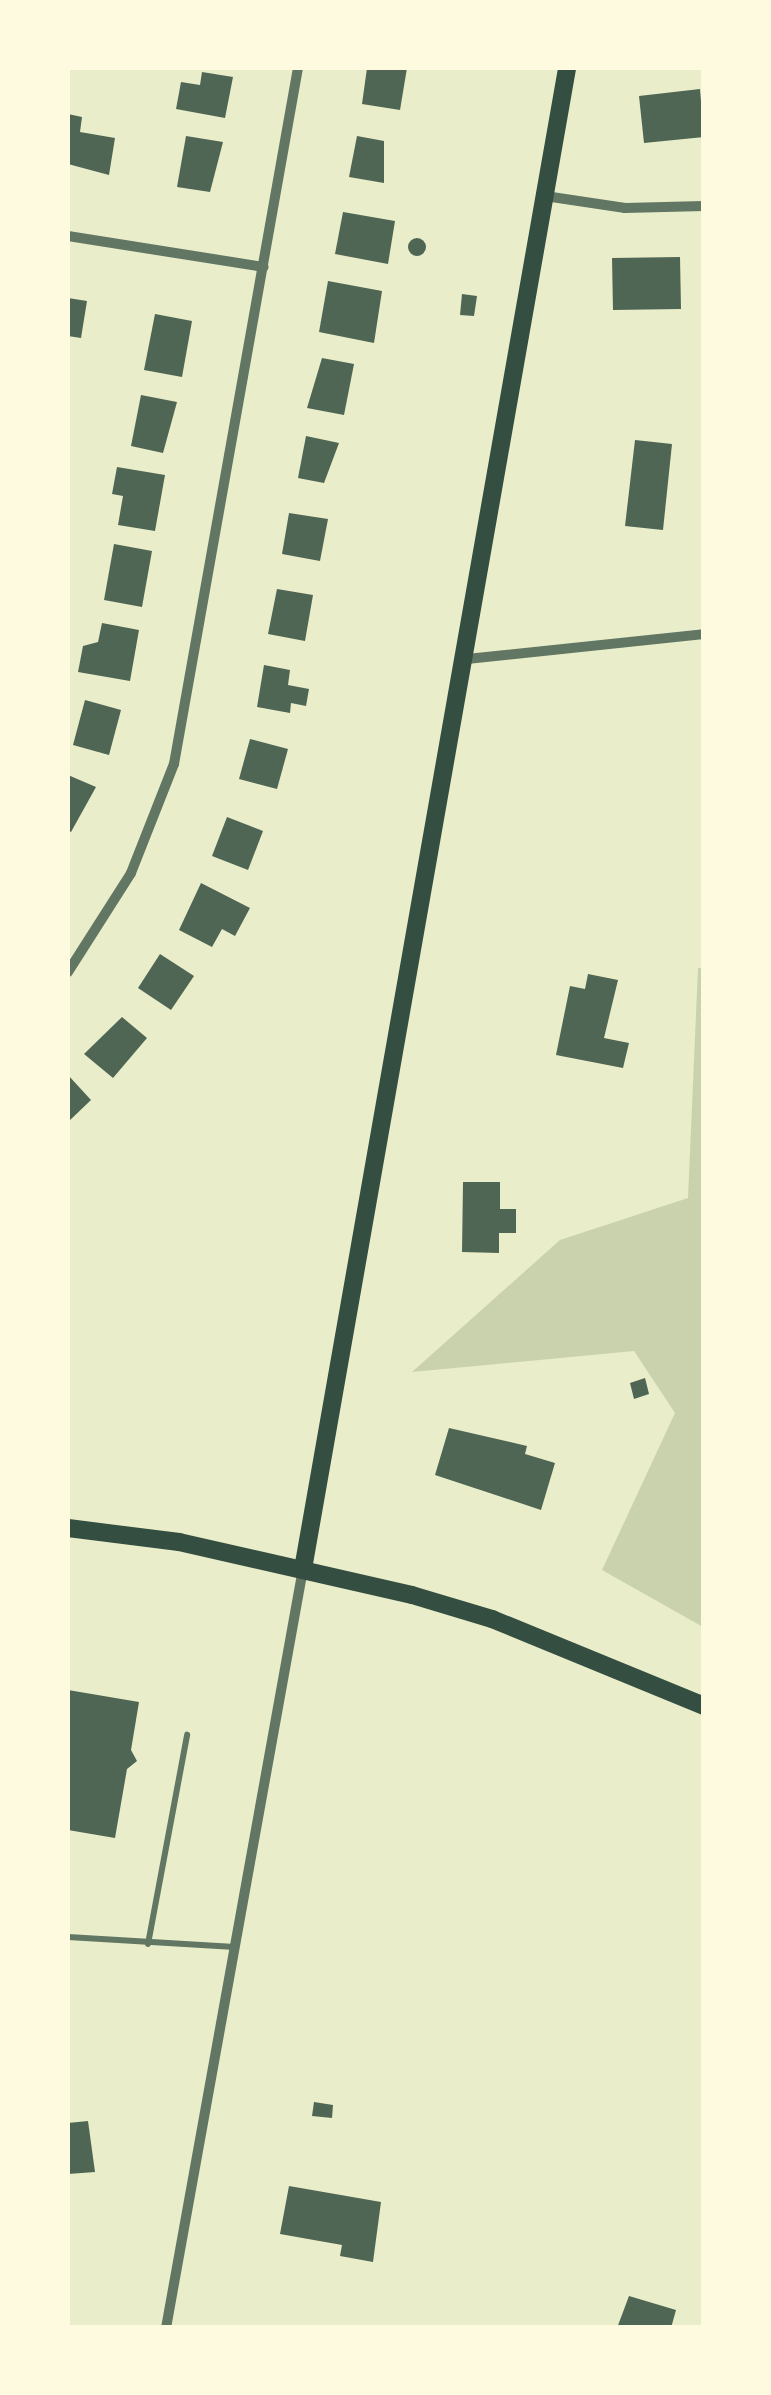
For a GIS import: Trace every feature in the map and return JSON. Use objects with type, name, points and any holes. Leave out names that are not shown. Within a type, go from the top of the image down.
[{"type":"main road","points":[[303,1569],[467,660],[567,68]]},
{"type":"main road","points":[[68,1528],[179,1542],[303,1569],[492,1619],[704,1706]]},
{"type":"street","points":[[68,972],[131,873],[174,764],[298,68]]},
{"type":"street","points":[[545,196],[625,208],[704,206]]},
{"type":"street","points":[[68,236],[264,267]]},
{"type":"street","points":[[467,660],[704,634]]},
{"type":"street","points":[[166,2328],[303,1569]]},
{"type":"lane","points":[[148,1944],[187,1734]]},
{"type":"lane","points":[[68,1937],[236,1947]]},
{"type":"green space","points":[[698,968],[703,968],[703,1627],[602,1570],[675,1413],[634,1351],[412,1372],[560,1240],[688,1198]]},
{"type":"building","points":[[367,68],[407,68],[400,110],[362,104]]},
{"type":"building","points":[[202,72],[233,77],[225,118],[176,109],[181,82],[200,85]]},
{"type":"building","points":[[700,89],[704,137],[644,143],[639,96]]},
{"type":"building","points":[[68,114],[82,117],[80,132],[115,138],[109,175],[68,164]]},
{"type":"building","points":[[186,136],[223,142],[210,192],[177,187]]},
{"type":"building","points":[[357,136],[384,141],[384,183],[349,177]]},
{"type":"building","points":[[343,212],[395,221],[388,264],[335,254]]},
{"type":"building","points":[[417,238],[424,240],[424,254],[417,256],[410,254],[408,247],[410,240]]},
{"type":"building","points":[[680,257],[681,309],[613,310],[612,258]]},
{"type":"building","points":[[328,281],[382,291],[374,343],[319,332]]},
{"type":"building","points":[[462,294],[477,296],[474,316],[460,315]]},
{"type":"building","points":[[68,298],[87,301],[81,338],[68,336]]},
{"type":"building","points":[[155,314],[192,321],[182,377],[144,370]]},
{"type":"building","points":[[322,358],[354,364],[344,415],[307,408]]},
{"type":"building","points":[[141,395],[177,402],[163,453],[131,446]]},
{"type":"building","points":[[306,436],[339,443],[324,483],[298,478]]},
{"type":"building","points":[[635,440],[672,444],[663,530],[625,526]]},
{"type":"building","points":[[117,467],[165,475],[155,531],[118,525],[123,496],[112,494]]},
{"type":"building","points":[[289,513],[328,519],[320,561],[282,554]]},
{"type":"building","points":[[114,544],[152,551],[142,607],[104,600]]},
{"type":"building","points":[[277,589],[313,595],[305,641],[268,634]]},
{"type":"building","points":[[102,623],[139,630],[130,681],[78,672],[83,646],[98,642]]},
{"type":"building","points":[[264,665],[290,670],[288,685],[309,689],[306,706],[291,703],[290,713],[257,707]]},
{"type":"building","points":[[85,700],[121,710],[109,755],[73,745]]},
{"type":"building","points":[[250,739],[288,749],[277,789],[239,779]]},
{"type":"building","points":[[68,775],[96,787],[71,832],[68,831]]},
{"type":"building","points":[[227,817],[263,831],[248,870],[212,856]]},
{"type":"building","points":[[201,883],[250,908],[235,936],[222,929],[212,947],[179,930]]},
{"type":"building","points":[[160,954],[194,976],[171,1010],[138,988]]},
{"type":"building","points":[[588,974],[618,980],[604,1038],[629,1043],[623,1068],[556,1055],[570,986],[585,989]]},
{"type":"building","points":[[122,1017],[147,1038],[113,1078],[84,1054]]},
{"type":"building","points":[[68,1075],[91,1100],[68,1122]]},
{"type":"building","points":[[463,1182],[500,1182],[500,1209],[516,1209],[516,1233],[499,1233],[499,1253],[462,1252]]},
{"type":"building","points":[[645,1378],[649,1394],[634,1399],[630,1383]]},
{"type":"building","points":[[449,1428],[527,1446],[525,1454],[555,1463],[541,1510],[435,1475]]},
{"type":"building","points":[[68,1690],[139,1702],[131,1750],[137,1761],[127,1769],[115,1838],[68,1830]]},
{"type":"building","points":[[314,2102],[333,2105],[332,2118],[312,2116]]},
{"type":"building","points":[[88,2121],[95,2172],[68,2174],[68,2123]]},
{"type":"building","points":[[289,2186],[381,2202],[373,2262],[340,2256],[342,2245],[280,2234]]},
{"type":"building","points":[[629,2296],[676,2310],[671,2328],[617,2328]]}]
